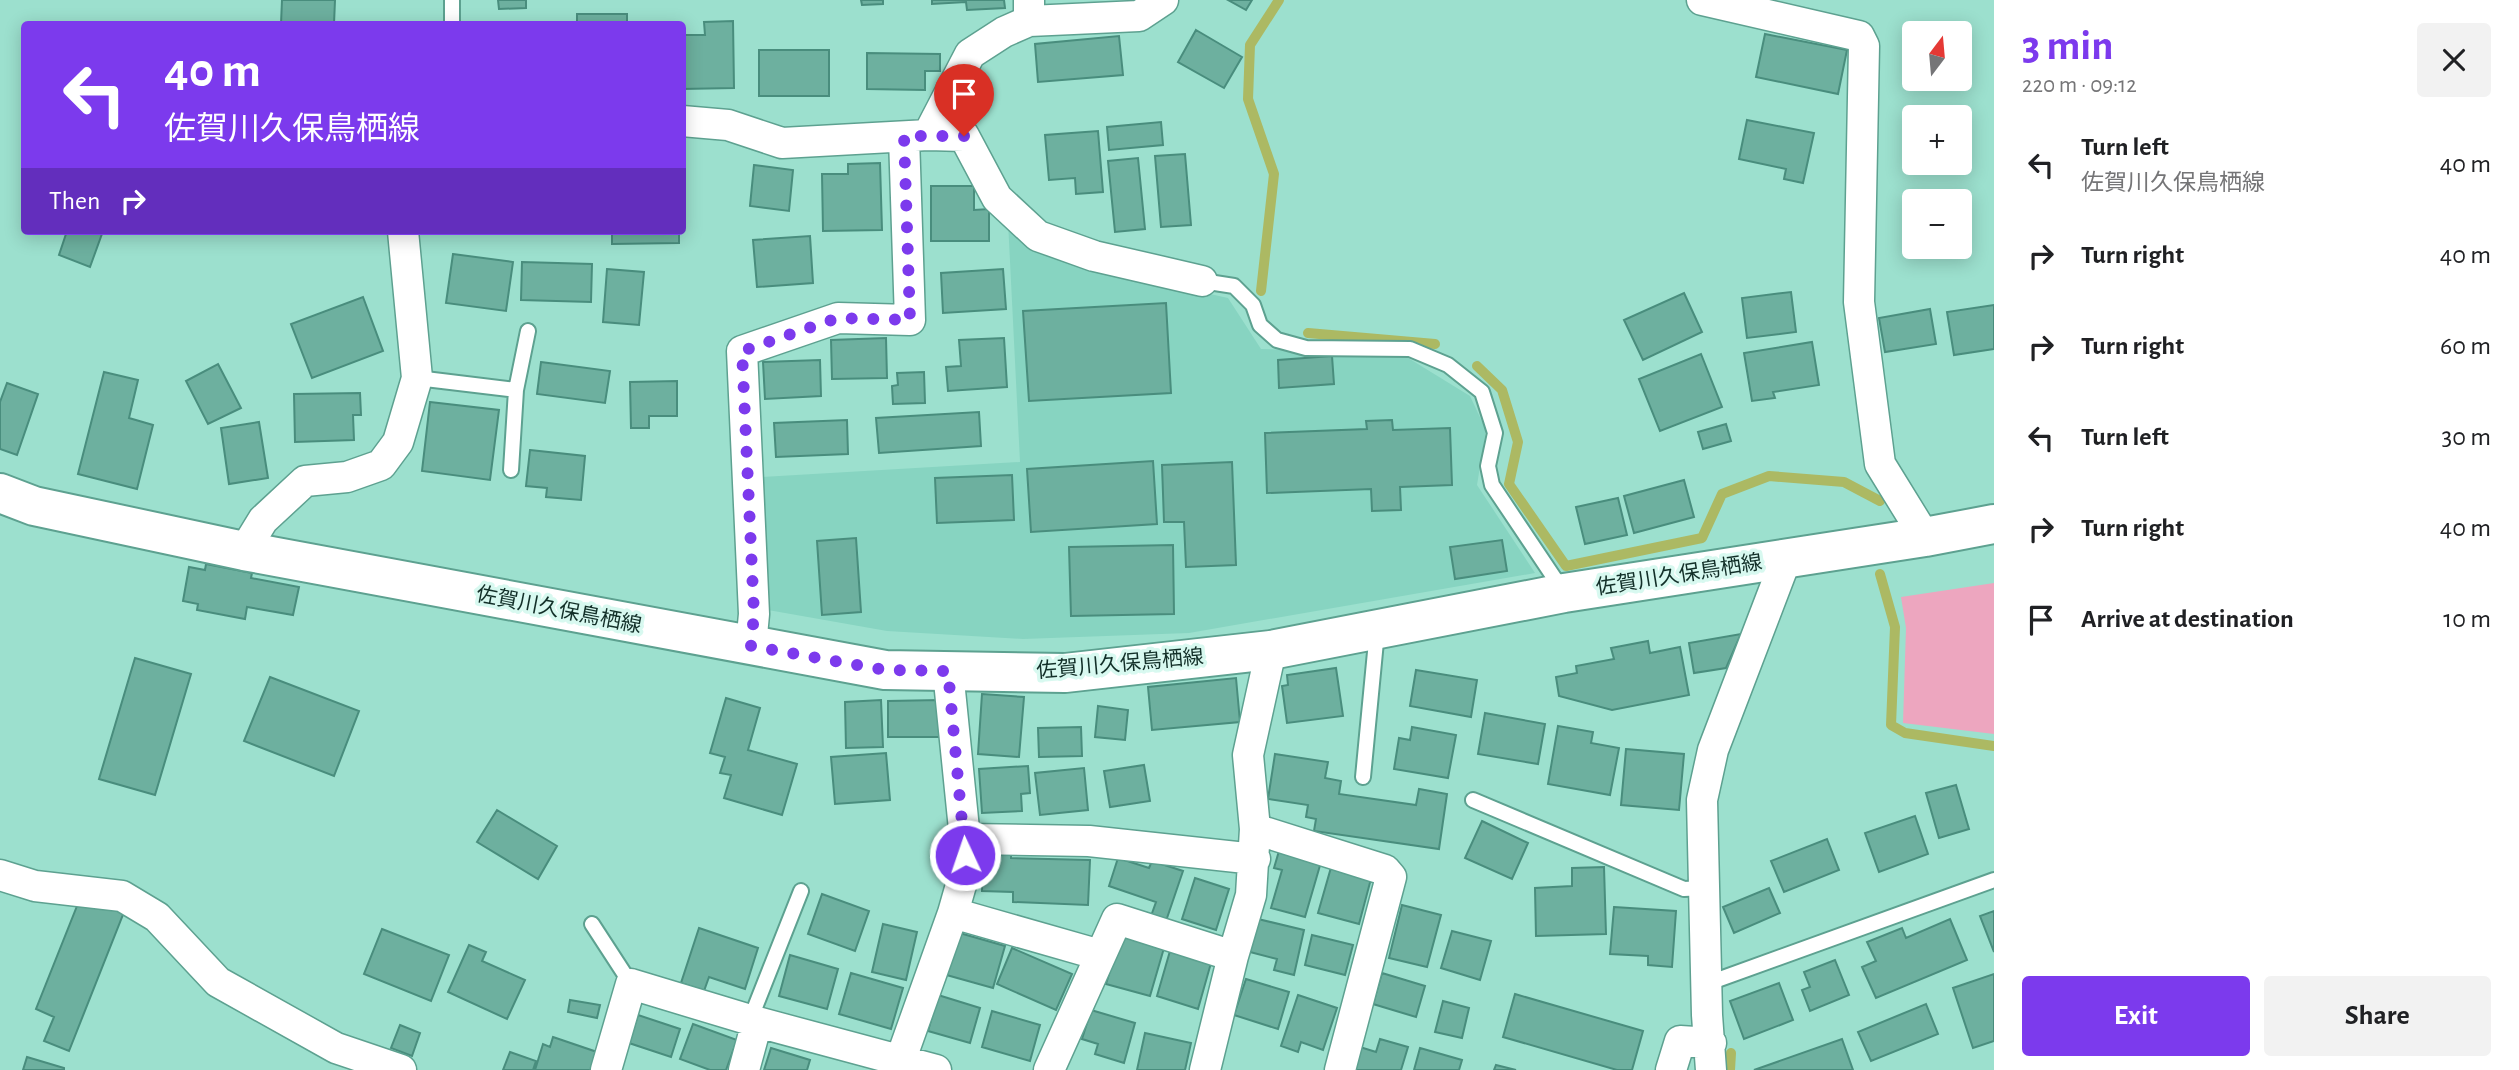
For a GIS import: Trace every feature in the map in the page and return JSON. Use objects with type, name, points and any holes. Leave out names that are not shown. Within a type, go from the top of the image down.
[{"type":"main road","name":"佐賀川久保鳥栖線","points":[[0,493],[34,506],[244,551],[885,670],[1065,673],[1271,650],[1564,593],[1994,524]]},
{"type":"street","points":[[751,646],[754,614],[742,351],[838,318],[910,320],[916,136],[970,54],[1004,32],[1029,11],[1139,16],[1163,0]]},
{"type":"street","points":[[1702,0],[1829,27],[1859,36],[1864,46],[1859,302],[1880,464],[1925,537]]},
{"type":"street","points":[[686,121],[728,125],[782,144],[916,136],[964,136],[997,198],[1038,236],[1094,256],[1202,281]]},
{"type":"street","points":[[244,551],[263,520],[305,481],[347,477],[380,465],[398,442],[416,378],[403,235]]},
{"type":"street","points":[[1711,1057],[1706,984],[1702,800],[1713,750],[1786,559]]},
{"type":"street","points":[[1205,1070],[1251,895],[1255,829],[1248,755],[1271,650]]},
{"type":"street","points":[[898,1065],[953,913],[965,872],[965,839],[948,671]]},
{"type":"street","points":[[1255,829],[1385,870],[1391,877],[1340,1070]]},
{"type":"street","points":[[965,839],[1089,841],[1255,859]]},
{"type":"street","points":[[0,875],[35,886],[122,896],[157,918],[218,982],[336,1048],[401,1070]]},
{"type":"street","points":[[953,913],[1100,955]]},
{"type":"street","points":[[1049,1070],[1116,919],[1233,956]]},
{"type":"street","points":[[606,1070],[631,984],[898,1065],[936,1070]]},
{"type":"street","points":[[744,1070],[753,1021]]},
{"type":"street","points":[[1671,1070],[1680,1041],[1711,1057]]},
{"type":"lane","points":[[452,0],[452,21]]},
{"type":"lane","points":[[1202,281],[1234,286],[1253,305],[1260,325],[1277,340],[1306,348],[1410,349],[1448,365],[1482,392],[1495,433],[1488,466],[1492,485],[1564,593]]},
{"type":"lane","points":[[511,470],[516,390],[528,331]]},
{"type":"lane","points":[[416,378],[516,390]]},
{"type":"lane","points":[[1363,777],[1378,630]]},
{"type":"lane","points":[[1473,800],[1684,889],[1704,888]]},
{"type":"lane","points":[[1706,984],[1994,880]]},
{"type":"lane","points":[[753,1021],[801,891]]},
{"type":"lane","points":[[592,924],[631,984]]},
{"type":"shaded area","points":[[1008,221],[1066,262],[1228,298],[1261,349],[1400,353],[1470,396],[1486,430],[1477,485],[1535,573],[1189,633],[1023,639],[887,631],[768,610],[760,477],[1020,462]]},
{"type":"shaded area","points":[[1994,583],[1994,734],[1903,723],[1906,628],[1901,597]]},
{"type":"building","points":[[282,0],[335,0],[334,21],[281,21]]},
{"type":"building","points":[[498,0],[526,0],[526,8],[499,9]]},
{"type":"building","points":[[861,0],[883,0],[883,4],[862,5]]},
{"type":"building","points":[[932,0],[1004,0],[1005,8],[967,10],[966,2],[932,4]]},
{"type":"building","points":[[1228,0],[1252,0],[1246,10]]},
{"type":"building","points":[[577,14],[627,14],[627,21],[577,21]]},
{"type":"building","points":[[733,21],[734,88],[686,89],[686,35],[705,35],[704,22]]},
{"type":"building","points":[[1196,30],[1242,57],[1224,88],[1178,62]]},
{"type":"building","points":[[1765,34],[1847,50],[1838,94],[1756,77]]},
{"type":"building","points":[[1119,36],[1123,75],[1038,82],[1035,44]]},
{"type":"building","points":[[759,50],[829,50],[829,96],[759,96]]},
{"type":"building","points":[[867,53],[940,54],[940,71],[925,71],[925,90],[867,89]]},
{"type":"building","points":[[1747,120],[1814,133],[1803,183],[1784,179],[1786,169],[1739,159]]},
{"type":"building","points":[[1161,122],[1163,145],[1109,150],[1107,127]]},
{"type":"building","points":[[1098,131],[1103,192],[1076,194],[1075,178],[1049,180],[1045,135]]},
{"type":"building","points":[[1185,154],[1191,225],[1161,227],[1155,156]]},
{"type":"building","points":[[1138,158],[1145,229],[1115,232],[1108,161]]},
{"type":"building","points":[[880,163],[882,230],[823,231],[822,174],[848,174],[848,164]]},
{"type":"building","points":[[754,165],[793,170],[789,211],[750,206]]},
{"type":"building","points":[[931,186],[974,186],[974,210],[989,209],[989,241],[931,241]]},
{"type":"building","points":[[66,235],[102,235],[90,267],[59,255]]},
{"type":"building","points":[[612,235],[679,235],[679,243],[612,244]]},
{"type":"building","points":[[810,236],[813,283],[757,287],[753,240]]},
{"type":"building","points":[[453,254],[513,262],[506,311],[446,303]]},
{"type":"building","points":[[522,262],[592,264],[591,302],[521,300]]},
{"type":"building","points":[[607,269],[644,272],[639,325],[603,322]]},
{"type":"building","points":[[1003,269],[1006,309],[943,313],[941,273]]},
{"type":"building","points":[[1791,292],[1796,332],[1747,338],[1742,298]]},
{"type":"building","points":[[1684,293],[1702,332],[1643,360],[1624,320]]},
{"type":"building","points":[[363,297],[383,351],[312,378],[291,324]]},
{"type":"building","points":[[1166,303],[1171,393],[1029,401],[1023,311]]},
{"type":"building","points":[[1994,305],[1994,349],[1954,355],[1947,312]]},
{"type":"building","points":[[1930,309],[1936,344],[1885,352],[1879,318]]},
{"type":"building","points":[[886,338],[887,378],[832,379],[831,340]]},
{"type":"building","points":[[1004,338],[1007,387],[948,391],[946,367],[961,366],[959,340]]},
{"type":"building","points":[[1812,342],[1819,385],[1773,392],[1775,398],[1752,401],[1744,353]]},
{"type":"building","points":[[1701,354],[1722,407],[1660,431],[1639,379]]},
{"type":"building","points":[[1332,356],[1334,384],[1279,388],[1278,360]]},
{"type":"building","points":[[820,360],[821,396],[765,399],[763,362]]},
{"type":"building","points":[[541,362],[610,371],[605,403],[537,394]]},
{"type":"building","points":[[218,364],[241,408],[208,424],[186,381]]},
{"type":"building","points":[[104,372],[138,380],[129,418],[153,425],[137,489],[78,474]]},
{"type":"building","points":[[924,372],[925,403],[893,404],[892,386],[898,385],[897,373]]},
{"type":"building","points":[[677,381],[677,416],[649,416],[649,428],[631,428],[630,382]]},
{"type":"building","points":[[7,383],[38,394],[17,455],[0,449],[0,402]]},
{"type":"building","points":[[360,393],[361,415],[353,415],[354,440],[295,442],[294,394]]},
{"type":"building","points":[[430,402],[499,410],[490,480],[422,471]]},
{"type":"building","points":[[979,412],[981,446],[879,453],[876,418]]},
{"type":"building","points":[[847,420],[848,454],[776,457],[774,423]]},
{"type":"building","points":[[1392,420],[1393,430],[1450,428],[1452,485],[1400,487],[1401,510],[1372,511],[1371,489],[1267,493],[1265,433],[1367,429],[1366,421]]},
{"type":"building","points":[[259,422],[268,478],[229,484],[221,428]]},
{"type":"building","points":[[1726,424],[1731,441],[1703,449],[1698,432]]},
{"type":"building","points":[[530,450],[585,456],[581,500],[546,497],[547,488],[526,486]]},
{"type":"building","points":[[1153,461],[1157,524],[1031,532],[1027,469]]},
{"type":"building","points":[[1232,462],[1236,565],[1186,567],[1184,522],[1164,522],[1162,465]]},
{"type":"building","points":[[1012,475],[1014,520],[937,523],[935,478]]},
{"type":"building","points":[[1684,480],[1694,517],[1634,533],[1624,496]]},
{"type":"building","points":[[1618,498],[1627,535],[1585,544],[1576,507]]},
{"type":"building","points":[[856,538],[861,612],[822,615],[817,541]]},
{"type":"building","points":[[1502,540],[1507,571],[1455,579],[1450,547]]},
{"type":"building","points":[[1173,545],[1174,614],[1071,616],[1069,547]]},
{"type":"building","points":[[206,564],[252,573],[251,578],[299,587],[293,615],[247,607],[245,619],[197,610],[198,604],[183,601],[189,567],[205,570]]},
{"type":"building","points":[[1741,634],[1726,668],[1694,673],[1689,643]]},
{"type":"building","points":[[1648,641],[1650,653],[1680,647],[1689,695],[1612,710],[1559,696],[1556,677],[1577,673],[1576,666],[1614,659],[1611,648]]},
{"type":"building","points":[[135,658],[191,674],[155,795],[99,779]]},
{"type":"building","points":[[1336,668],[1343,716],[1287,723],[1282,686],[1288,685],[1287,675]]},
{"type":"building","points":[[1416,670],[1477,680],[1471,717],[1410,706]]},
{"type":"building","points":[[270,677],[359,711],[334,776],[244,741]]},
{"type":"building","points":[[1236,678],[1240,722],[1152,730],[1148,687]]},
{"type":"building","points":[[982,694],[1024,697],[1019,757],[978,754]]},
{"type":"building","points":[[726,698],[760,708],[748,750],[797,764],[782,815],[724,798],[731,775],[720,773],[725,757],[710,753]]},
{"type":"building","points":[[881,700],[883,747],[846,748],[845,702]]},
{"type":"building","points":[[940,700],[941,737],[888,737],[888,701]]},
{"type":"building","points":[[1098,706],[1128,710],[1125,740],[1095,737]]},
{"type":"building","points":[[1485,713],[1545,724],[1538,764],[1478,754]]},
{"type":"building","points":[[1558,726],[1593,732],[1591,743],[1619,748],[1610,795],[1548,784]]},
{"type":"building","points":[[1081,727],[1082,756],[1039,757],[1038,728]]},
{"type":"building","points":[[1412,727],[1456,735],[1448,778],[1394,769],[1399,738],[1410,740]]},
{"type":"building","points":[[1626,749],[1684,754],[1679,810],[1621,805]]},
{"type":"building","points":[[886,753],[890,800],[835,804],[831,757]]},
{"type":"building","points":[[1275,754],[1328,762],[1325,778],[1341,781],[1339,794],[1416,805],[1419,789],[1447,794],[1439,849],[1314,831],[1316,819],[1306,817],[1308,805],[1268,799]]},
{"type":"building","points":[[1144,765],[1150,801],[1110,807],[1104,771]]},
{"type":"building","points":[[1028,766],[1030,793],[1021,794],[1022,811],[982,813],[979,769]]},
{"type":"building","points":[[1084,768],[1088,810],[1040,815],[1035,773]]},
{"type":"building","points":[[1956,785],[1969,829],[1939,838],[1926,793]]},
{"type":"building","points":[[497,810],[557,846],[538,879],[477,842]]},
{"type":"building","points":[[1915,816],[1928,854],[1879,872],[1865,833]]},
{"type":"building","points":[[1482,821],[1528,843],[1512,879],[1465,858]]},
{"type":"building","points":[[1827,839],[1839,870],[1784,892],[1771,861]]},
{"type":"building","points":[[983,850],[1011,851],[1011,858],[1090,860],[1088,905],[1013,902],[1013,892],[982,891]]},
{"type":"building","points":[[1279,851],[1321,862],[1305,917],[1271,908],[1282,870],[1274,868]]},
{"type":"building","points":[[1118,858],[1149,868],[1152,861],[1183,871],[1166,921],[1151,916],[1156,902],[1109,886]]},
{"type":"building","points":[[1332,864],[1372,875],[1359,924],[1318,913]]},
{"type":"building","points":[[1604,867],[1606,934],[1536,936],[1535,888],[1572,886],[1572,868]]},
{"type":"building","points":[[1195,878],[1229,889],[1216,930],[1182,919]]},
{"type":"building","points":[[1769,888],[1780,913],[1734,933],[1723,907]]},
{"type":"building","points":[[822,894],[869,911],[855,951],[808,934]]},
{"type":"building","points":[[81,896],[124,912],[69,1051],[44,1041],[54,1017],[36,1009]]},
{"type":"building","points":[[1402,905],[1441,915],[1427,967],[1389,958]]},
{"type":"building","points":[[1614,907],[1676,911],[1672,967],[1648,965],[1648,956],[1610,954]]},
{"type":"building","points":[[1994,911],[1994,952],[1980,916]]},
{"type":"building","points":[[1258,919],[1304,930],[1294,975],[1274,970],[1277,959],[1250,952]]},
{"type":"building","points":[[1950,919],[1967,960],[1876,998],[1862,967],[1876,961],[1867,942],[1902,928],[1906,938]]},
{"type":"building","points":[[883,924],[917,932],[906,980],[872,972]]},
{"type":"building","points":[[699,928],[758,948],[745,989],[709,977],[704,991],[681,983]]},
{"type":"building","points":[[382,929],[449,955],[431,1001],[364,974]]},
{"type":"building","points":[[1452,931],[1491,941],[1480,980],[1441,968]]},
{"type":"building","points":[[956,932],[1005,946],[993,988],[943,974]]},
{"type":"building","points":[[1312,935],[1353,945],[1345,975],[1305,965]]},
{"type":"building","points":[[1120,936],[1164,948],[1150,996],[1106,984]]},
{"type":"building","points":[[469,945],[486,952],[482,961],[525,980],[507,1019],[448,992]]},
{"type":"building","points":[[1012,948],[1072,974],[1056,1010],[997,984]]},
{"type":"building","points":[[1170,951],[1211,963],[1198,1009],[1157,996]]},
{"type":"building","points":[[790,955],[838,969],[827,1009],[779,996]]},
{"type":"building","points":[[1835,960],[1849,995],[1810,1011],[1802,990],[1810,987],[1804,972]]},
{"type":"building","points":[[851,973],[903,988],[891,1029],[839,1014]]},
{"type":"building","points":[[1382,973],[1425,986],[1416,1017],[1373,1004]]},
{"type":"building","points":[[1994,974],[1994,1041],[1973,1048],[1953,988]]},
{"type":"building","points":[[1246,979],[1289,992],[1278,1029],[1234,1015]]},
{"type":"building","points":[[1779,983],[1793,1020],[1744,1039],[1730,1001]]},
{"type":"building","points":[[1515,994],[1643,1031],[1632,1070],[1617,1070],[1503,1037]]},
{"type":"building","points":[[938,995],[980,1008],[970,1043],[928,1031]]},
{"type":"building","points":[[1298,995],[1337,1008],[1323,1050],[1301,1042],[1298,1052],[1281,1046]]},
{"type":"building","points":[[570,1000],[600,1005],[597,1018],[568,1012]]},
{"type":"building","points":[[1443,1001],[1469,1008],[1462,1038],[1435,1032]]},
{"type":"building","points":[[1926,1004],[1938,1034],[1871,1061],[1858,1032]]},
{"type":"building","points":[[1091,1010],[1135,1023],[1124,1063],[1095,1054],[1098,1044],[1082,1039]]},
{"type":"building","points":[[992,1011],[1040,1025],[1030,1061],[982,1047]]},
{"type":"building","points":[[638,1015],[680,1029],[671,1057],[629,1043]]},
{"type":"building","points":[[693,1024],[737,1040],[726,1070],[710,1070],[680,1059]]},
{"type":"building","points":[[400,1025],[420,1033],[412,1056],[391,1048]]},
{"type":"building","points":[[1145,1033],[1191,1043],[1185,1070],[1137,1070]]},
{"type":"building","points":[[553,1037],[597,1052],[591,1070],[535,1070],[543,1044],[550,1047]]},
{"type":"building","points":[[1380,1039],[1408,1047],[1401,1070],[1353,1070],[1360,1047],[1376,1052]]},
{"type":"building","points":[[1842,1039],[1853,1070],[1754,1070]]},
{"type":"building","points":[[771,1048],[810,1060],[807,1070],[764,1070]]},
{"type":"building","points":[[1420,1048],[1462,1060],[1459,1070],[1414,1070]]},
{"type":"building","points":[[510,1052],[536,1061],[533,1070],[503,1070]]},
{"type":"building","points":[[27,1057],[64,1068],[64,1070],[23,1070]]},
{"type":"building","points":[[1496,1065],[1516,1070],[1494,1070]]},
{"type":"waterway","points":[[1261,291],[1274,174],[1248,99],[1250,45],[1279,0]]},
{"type":"waterway","points":[[1308,333],[1435,344]]},
{"type":"waterway","points":[[1477,366],[1502,390],[1518,442],[1509,484],[1566,566],[1702,538],[1722,494],[1769,476],[1844,482],[1880,501]]},
{"type":"waterway","points":[[1880,574],[1895,627],[1891,725],[1905,733],[1994,746]]},
{"type":"waterway","points":[[1730,1070],[1731,1053]]},
{"type":"route","points":[[964,136],[904,136],[910,320],[838,318],[742,351],[754,614],[751,646],[885,670],[948,671],[965,855]]}]
